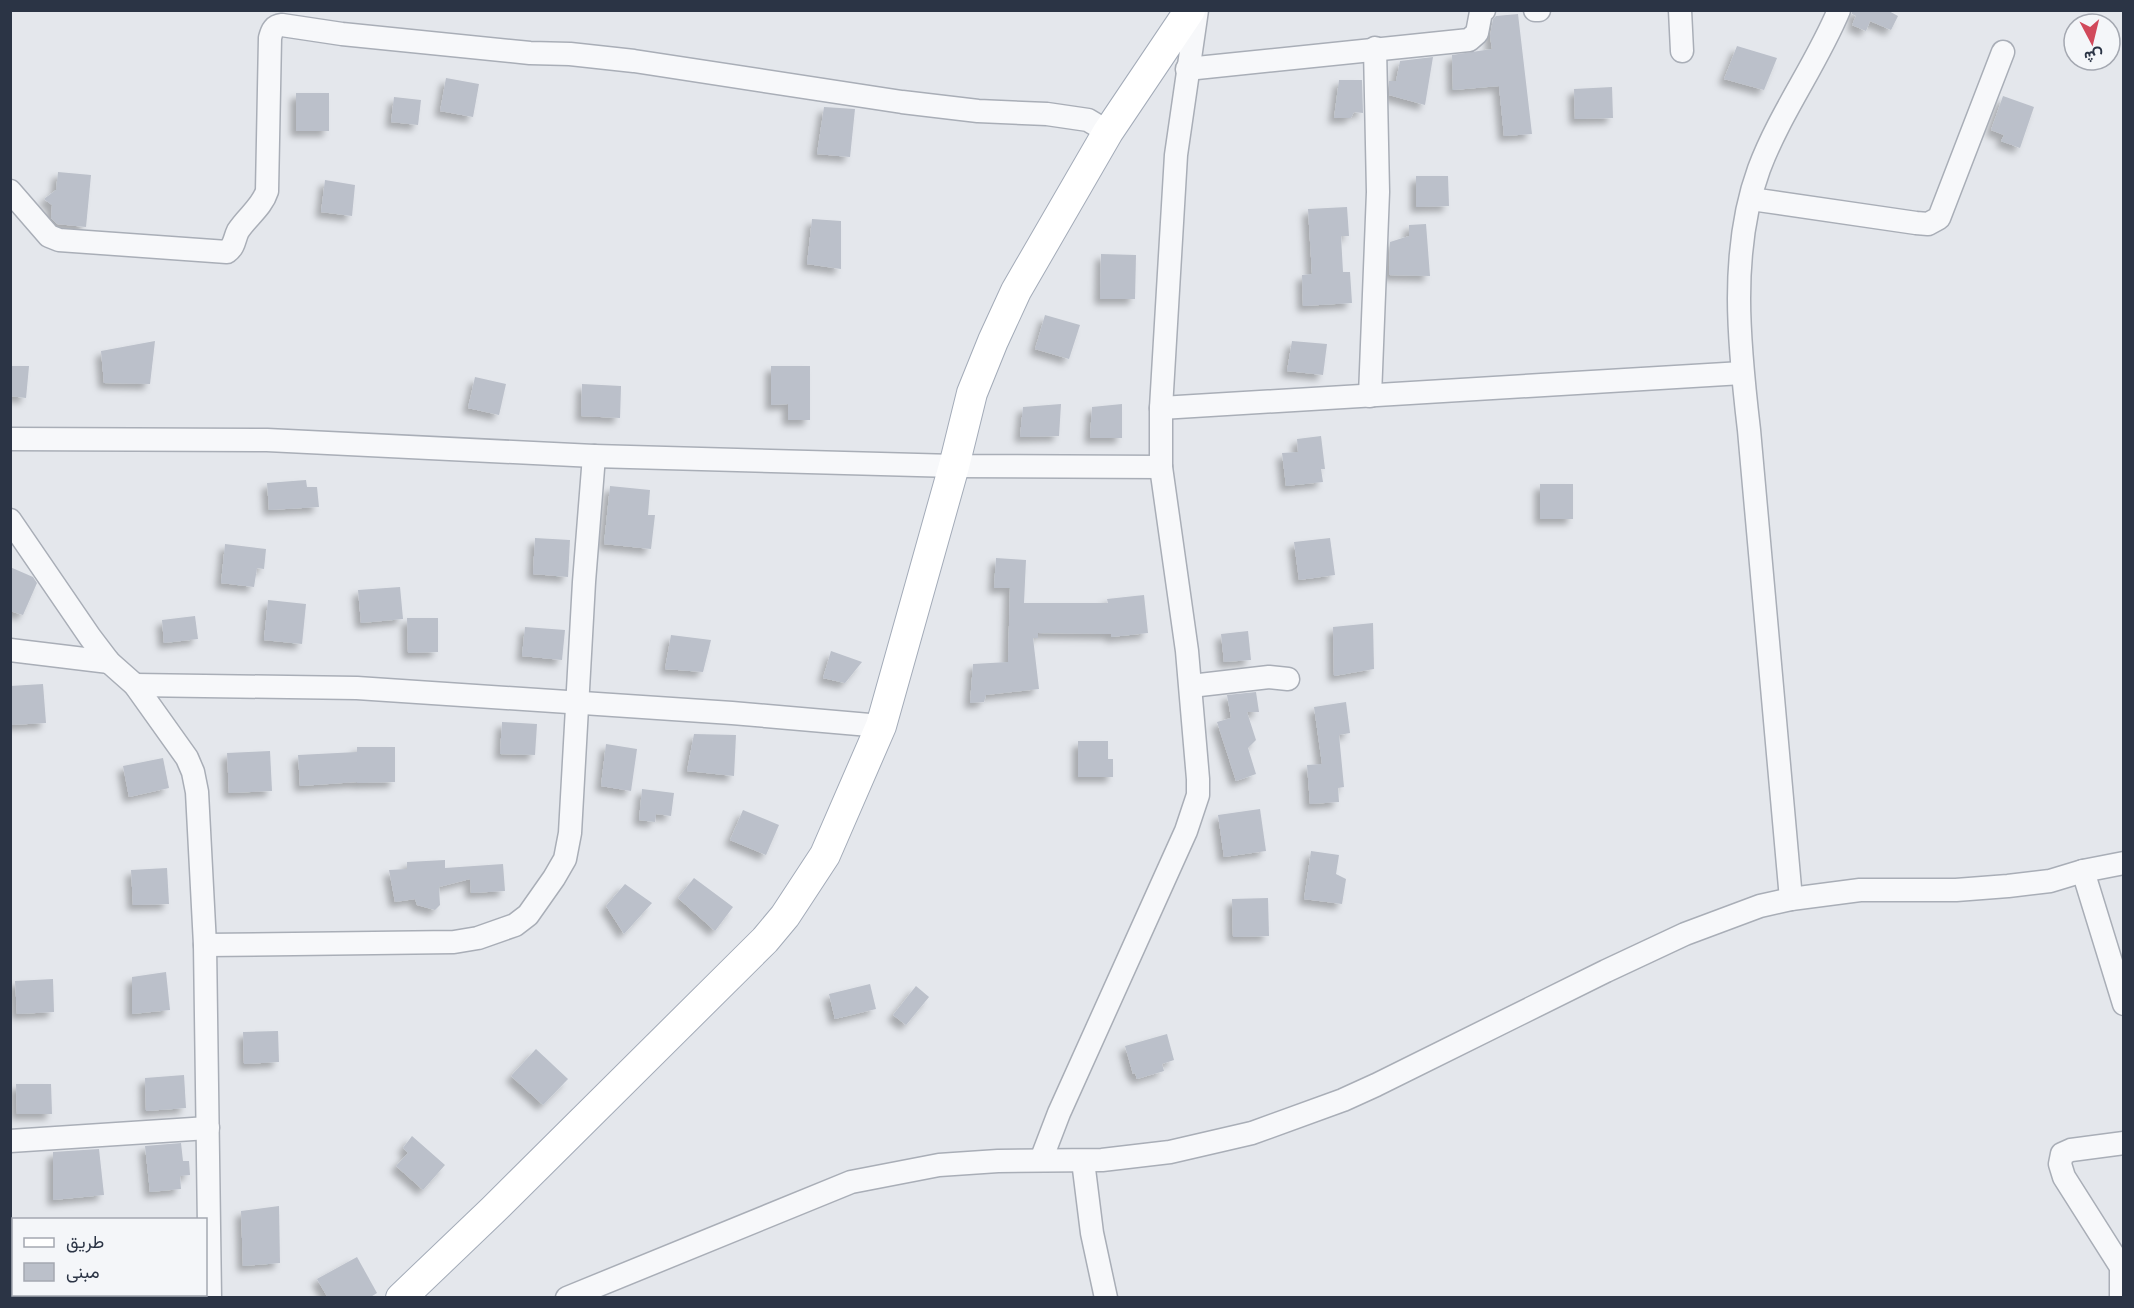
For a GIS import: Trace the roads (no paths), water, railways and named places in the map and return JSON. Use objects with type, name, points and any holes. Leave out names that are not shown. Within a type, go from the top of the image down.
[{"type":"main road","points":[[411,1294],[765,940],[785,916],[825,855],[881,726],[954,466],[972,393],[1011,301],[1108,132],[1190,10]]},
{"type":"street","points":[[1041,1160],[1059,1113],[1192,816],[1198,795],[1191,686],[1161,467],[1161,408],[1176,155],[1197,10]]},
{"type":"street","points":[[1187,69],[1469,40],[1477,33],[1481,12],[1484,10]]},
{"type":"street","points":[[1680,10],[1682,51]]},
{"type":"street","points":[[1791,899],[1742,373],[1740,267],[1746,221],[1759,169],[1779,126],[1831,30],[1839,10]]},
{"type":"street","points":[[10,191],[49,236],[59,240],[227,252],[233,246],[239,230],[260,205],[267,191],[270,38],[271,31],[276,26],[282,25],[342,34],[613,59],[709,71],[902,102],[978,111],[1047,114],[1088,120],[1108,132]]},
{"type":"street","points":[[1370,396],[1378,192],[1375,48]]},
{"type":"street","points":[[1751,199],[1928,224],[1938,218],[2003,52]]},
{"type":"street","points":[[1161,408],[1742,373]]},
{"type":"street","points":[[10,439],[267,440],[594,456],[954,466],[1161,467]]},
{"type":"street","points":[[205,945],[454,942],[478,938],[515,925],[528,915],[565,859],[570,833],[576,703],[594,456]]},
{"type":"street","points":[[10,520],[90,637],[109,662],[135,685],[187,758],[193,772],[197,792],[205,945],[207,1240],[210,1298]]},
{"type":"street","points":[[10,650],[109,662]]},
{"type":"street","points":[[1191,686],[1269,677],[1288,679]]},
{"type":"street","points":[[135,685],[357,688],[732,713],[881,726]]},
{"type":"street","points":[[567,1298],[851,1182],[939,1165],[998,1161],[1083,1161],[1130,1158],[1235,1138],[1284,1122],[1376,1085],[1685,934],[1760,906],[1791,899],[1860,890],[1956,890],[2007,886],[2050,880],[2124,863]]},
{"type":"street","points":[[2083,871],[2124,1004]]},
{"type":"street","points":[[10,1141],[208,1128]]},
{"type":"street","points":[[2121,1298],[2121,1267],[2064,1177],[2060,1164],[2062,1154],[2071,1150],[2124,1143]]},
{"type":"street","points":[[1083,1161],[1092,1233],[1106,1298]]}]
